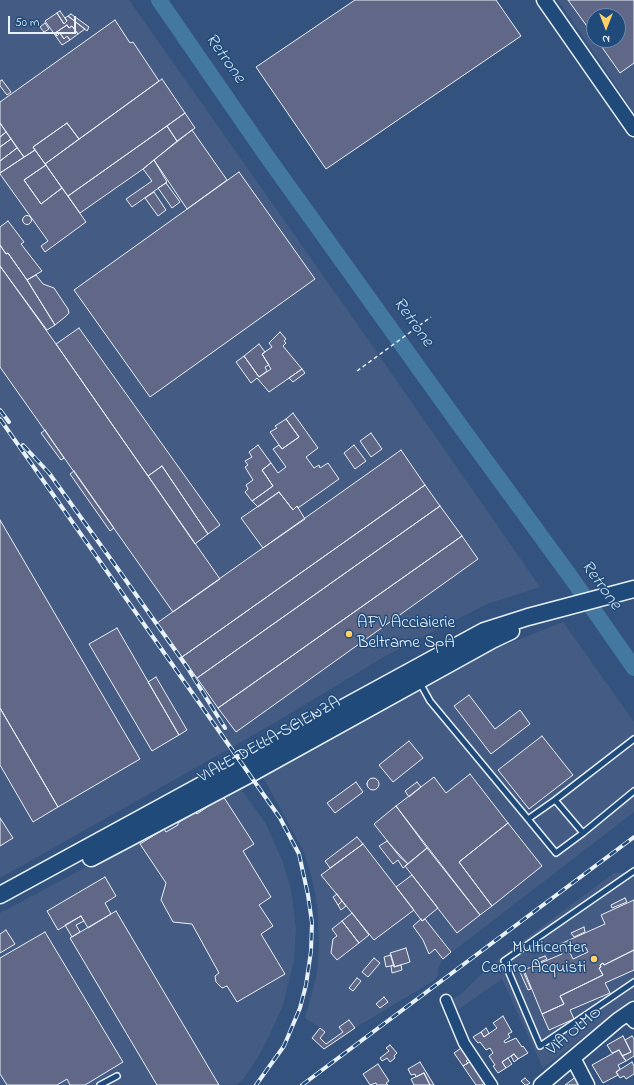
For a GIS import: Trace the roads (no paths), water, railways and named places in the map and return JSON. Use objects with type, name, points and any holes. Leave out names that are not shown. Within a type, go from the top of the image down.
[{"type":"main road","name":"VIALE DELLA SCIENZA","points":[[0,895],[484,631],[528,617],[634,589]]},
{"type":"main road","name":"VIALE DELLA SCIENZA","points":[[0,907],[250,774],[492,640],[558,609]]},
{"type":"street","points":[[544,0],[634,129]]},
{"type":"street","points":[[446,1000],[464,1043],[492,1085]]},
{"type":"street","name":"VIA OLMO","points":[[541,1085],[573,1058],[631,1016]]},
{"type":"street","points":[[573,1058],[587,1085]]},
{"type":"lane","points":[[419,680],[430,701],[556,853],[634,792]]},
{"type":"lane","points":[[528,819],[634,739]]},
{"type":"lane","points":[[555,800],[583,833]]},
{"type":"lane","points":[[634,871],[504,961],[540,1046],[634,982]]},
{"type":"lane","points":[[100,1085],[117,1076]]},
{"type":"waterway","name":"Retrone","points":[[159,0],[266,155],[570,576],[634,668]]},
{"type":"railway","points":[[0,410],[9,422]]},
{"type":"railway","points":[[0,419],[280,818],[299,854],[308,895],[312,923],[311,951],[306,985],[300,1008],[284,1046],[256,1085]]},
{"type":"railway","points":[[23,445],[49,473],[120,572],[187,667],[225,728]]},
{"type":"railway","points":[[302,1085],[634,837]]},
{"type":"place","name":"AFV Acciaierie Beltrame SpA","points":[[349,634]]},
{"type":"place","name":"Multicenter Centro Acquisti","points":[[594,959]]}]
